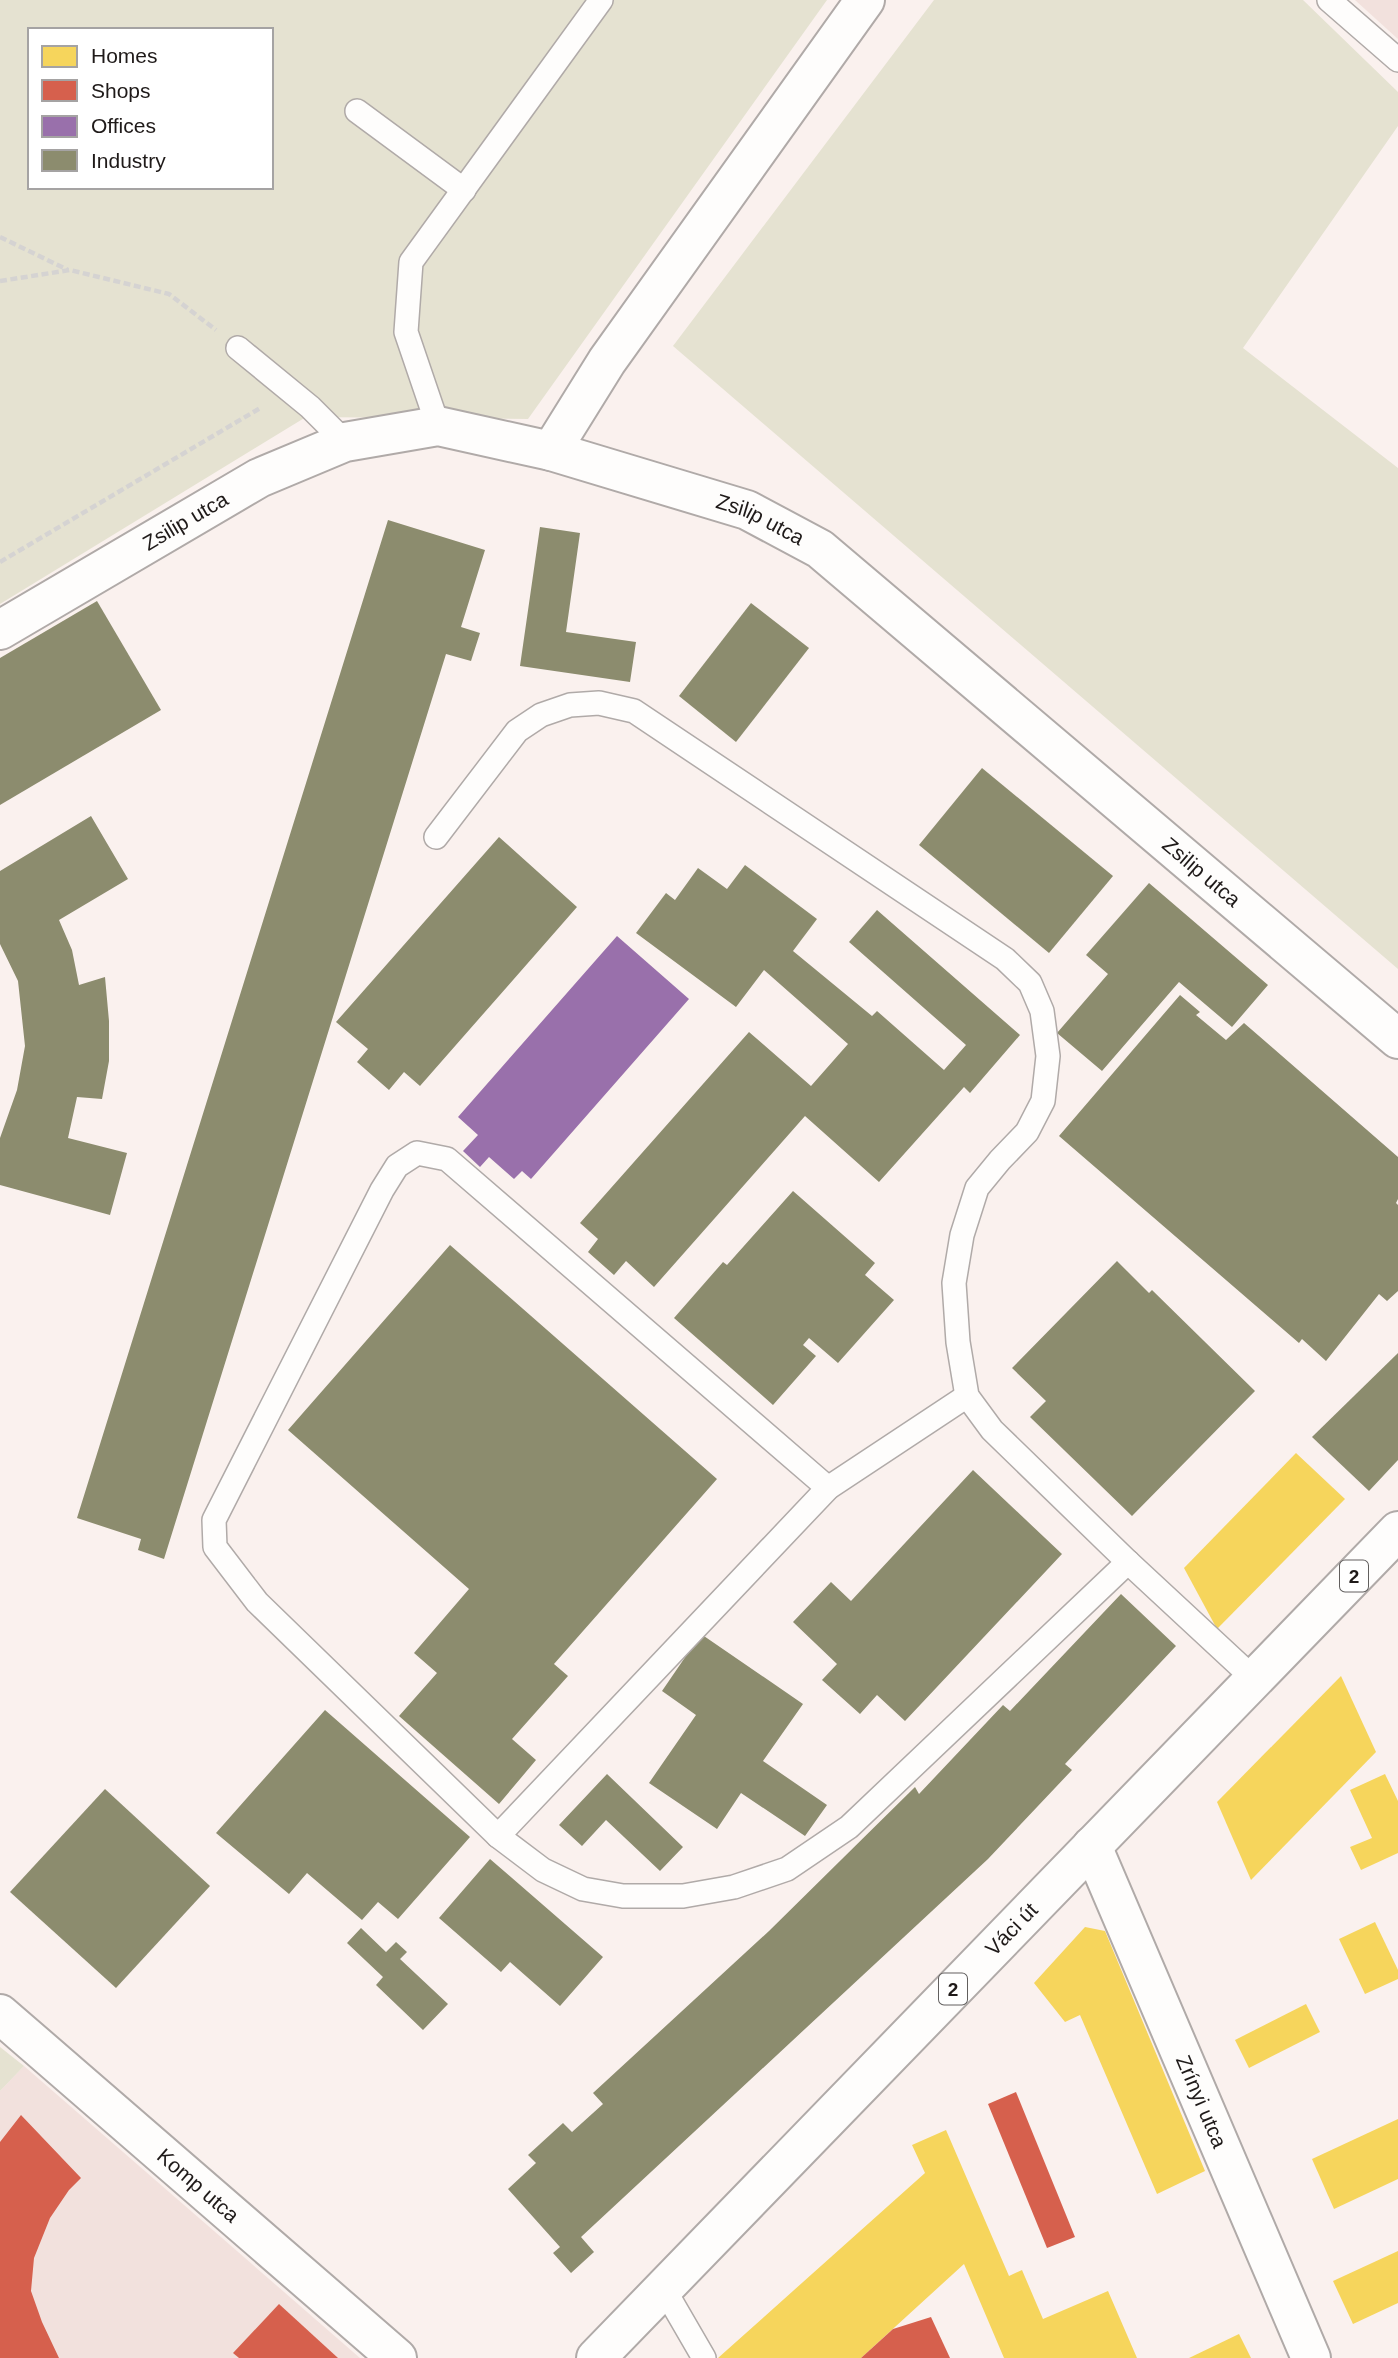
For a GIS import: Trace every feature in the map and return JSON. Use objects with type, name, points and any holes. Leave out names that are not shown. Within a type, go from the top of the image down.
[{"type":"street","points":[[551,451],[607,361],[865,0]]},
{"type":"street","name":"Zsilip utca","points":[[0,630],[258,478],[345,442],[438,426],[551,451],[747,510],[820,550],[1398,1039]]},
{"type":"street","name":"Váci út","points":[[596,2358],[1398,1531]]},
{"type":"street","name":"Zrínyi utca","points":[[1092,1846],[1311,2358]]},
{"type":"street","name":"Komp utca","points":[[0,2014],[397,2358]]},
{"type":"lane","points":[[438,426],[406,332],[411,262],[601,0]]},
{"type":"lane","points":[[1329,0],[1398,60]]},
{"type":"lane","points":[[357,111],[464,190]]},
{"type":"lane","points":[[238,348],[290,390],[345,442]]},
{"type":"lane","points":[[436,837],[517,731],[541,715],[570,705],[599,703],[634,711],[1005,960],[1030,983],[1042,1011],[1048,1056],[1043,1101],[1027,1132],[977,1188],[962,1235],[954,1283],[958,1342],[967,1396],[992,1430],[1128,1562],[1254,1678]]},
{"type":"lane","points":[[828,1488],[447,1159],[417,1153],[397,1167],[382,1190],[214,1520],[215,1547],[257,1602],[498,1836],[543,1870],[583,1889],[623,1896],[683,1896],[734,1887],[788,1868],[849,1827],[1128,1562]]},
{"type":"lane","points":[[498,1836],[828,1488],[967,1396]]},
{"type":"lane","points":[[664,2289],[704,2358]]},
{"type":"path","points":[[0,237],[70,271],[169,294],[238,348]]},
{"type":"path","points":[[0,281],[70,271]]},
{"type":"path","points":[[0,562],[290,390]]},
{"type":"shaded area","points":[[0,0],[827,0],[528,419],[306,417],[0,604]]},
{"type":"shaded area","points":[[934,0],[1303,0],[1398,92],[1398,126],[1243,348],[1398,468],[1398,969],[673,346]]},
{"type":"shaded area","points":[[1355,0],[1398,0],[1398,39]]},
{"type":"shaded area","points":[[0,2047],[24,2066],[0,2091]]},
{"type":"shaded area","points":[[24,2066],[360,2358],[0,2358],[0,2091]]},
{"type":"building: Homes","points":[[1296,1453],[1345,1499],[1217,1629],[1184,1568]]},
{"type":"building: Homes","points":[[1341,1676],[1376,1752],[1251,1880],[1217,1802]]},
{"type":"building: Homes","points":[[1385,1774],[1398,1801],[1398,1853],[1361,1870],[1350,1847],[1372,1838],[1350,1790]]},
{"type":"building: Homes","points":[[1375,1922],[1398,1970],[1398,1979],[1365,1994],[1339,1939]]},
{"type":"building: Homes","points":[[1085,1927],[1105,1931],[1205,2171],[1157,2194],[1080,2015],[1065,2022],[1034,1983]]},
{"type":"building: Homes","points":[[1306,2004],[1320,2032],[1249,2068],[1235,2040]]},
{"type":"building: Homes","points":[[1398,2119],[1398,2179],[1334,2209],[1312,2159]]},
{"type":"building: Homes","points":[[946,2130],[1009,2276],[1022,2270],[1043,2319],[1108,2291],[1137,2358],[1004,2358],[964,2264],[861,2358],[718,2358],[925,2173],[912,2145]]},
{"type":"building: Homes","points":[[1398,2251],[1398,2303],[1353,2324],[1333,2281]]},
{"type":"building: Homes","points":[[1239,2334],[1251,2358],[1189,2358]]},
{"type":"building: Shops","points":[[1016,2092],[1075,2237],[1047,2248],[988,2104]]},
{"type":"building: Shops","points":[[21,2115],[81,2178],[69,2190],[50,2218],[34,2258],[31,2291],[59,2358],[0,2358],[0,2142]]},
{"type":"building: Shops","points":[[279,2304],[338,2358],[239,2358],[233,2353]]},
{"type":"building: Shops","points":[[931,2317],[950,2358],[861,2358],[893,2329]]},
{"type":"building: Offices","points":[[617,936],[689,999],[531,1179],[522,1171],[514,1179],[489,1157],[480,1167],[463,1151],[478,1135],[458,1117]]},
{"type":"building: Industry","points":[[388,520],[485,550],[461,627],[480,633],[471,661],[446,654],[164,1559],[138,1550],[141,1539],[77,1518]]},
{"type":"building: Industry","points":[[540,527],[580,533],[566,632],[636,642],[630,682],[520,666]]},
{"type":"building: Industry","points":[[97,601],[161,710],[0,805],[0,658]]},
{"type":"building: Industry","points":[[751,603],[809,648],[736,742],[679,696]]},
{"type":"building: Industry","points":[[982,768],[1113,876],[1049,953],[919,845]]},
{"type":"building: Industry","points":[[91,816],[128,879],[59,920],[72,950],[79,985],[105,977],[109,1021],[109,1061],[102,1099],[77,1097],[68,1138],[127,1153],[110,1215],[0,1185],[0,1138],[17,1090],[25,1046],[18,981],[0,944],[0,871]]},
{"type":"building: Industry","points":[[499,837],[577,907],[420,1086],[404,1072],[389,1090],[357,1062],[368,1049],[336,1022]]},
{"type":"building: Industry","points":[[745,865],[817,919],[793,951],[872,1016],[877,1011],[944,1070],[966,1045],[849,942],[877,910],[1020,1035],[970,1093],[964,1087],[879,1182],[805,1116],[654,1287],[626,1261],[614,1275],[588,1252],[598,1239],[580,1223],[749,1032],[811,1086],[848,1044],[764,970],[736,1007],[636,933],[666,893],[675,900],[698,868],[727,889]]},
{"type":"building: Industry","points":[[1149,883],[1268,985],[1232,1027],[1179,982],[1102,1071],[1057,1033],[1108,974],[1086,955]]},
{"type":"building: Industry","points":[[1180,995],[1200,1012],[1196,1015],[1226,1040],[1244,1023],[1398,1157],[1398,1291],[1387,1301],[1379,1294],[1326,1361],[1302,1339],[1299,1343],[1059,1136]]},
{"type":"building: Industry","points":[[793,1191],[875,1263],[865,1275],[894,1300],[838,1363],[809,1338],[803,1345],[816,1356],[773,1405],[674,1318],[723,1262],[727,1265]]},
{"type":"building: Industry","points":[[450,1245],[717,1479],[554,1664],[568,1676],[512,1739],[536,1760],[499,1804],[399,1716],[437,1673],[414,1653],[469,1589],[288,1430]]},
{"type":"building: Industry","points":[[1117,1261],[1149,1293],[1152,1290],[1255,1391],[1132,1516],[1030,1417],[1046,1401],[1012,1368]]},
{"type":"building: Industry","points":[[1398,1353],[1398,1460],[1369,1491],[1312,1437]]},
{"type":"building: Industry","points":[[973,1470],[1062,1554],[905,1721],[877,1695],[860,1714],[822,1680],[837,1664],[793,1622],[831,1582],[851,1601]]},
{"type":"building: Industry","points":[[1121,1594],[1176,1646],[1065,1764],[1072,1770],[988,1859],[581,2237],[594,2252],[571,2273],[553,2253],[560,2247],[508,2189],[536,2163],[528,2155],[563,2123],[572,2132],[603,2104],[593,2093],[769,1931],[915,1787],[919,1794],[1003,1705],[1010,1711]]},
{"type":"building: Industry","points":[[701,1634],[803,1704],[763,1761],[827,1805],[805,1836],[741,1793],[717,1829],[649,1783],[696,1715],[662,1691]]},
{"type":"building: Industry","points":[[325,1710],[470,1837],[398,1919],[378,1902],[362,1920],[307,1873],[289,1894],[216,1833]]},
{"type":"building: Industry","points":[[607,1774],[683,1847],[660,1871],[606,1820],[582,1846],[559,1825]]},
{"type":"building: Industry","points":[[105,1789],[210,1886],[116,1988],[10,1892]]},
{"type":"building: Industry","points":[[490,1859],[603,1957],[560,2006],[510,1962],[501,1972],[439,1918]]},
{"type":"building: Industry","points":[[361,1928],[386,1952],[396,1942],[407,1952],[400,1959],[448,2004],[423,2030],[376,1985],[383,1977],[347,1943]]}]
